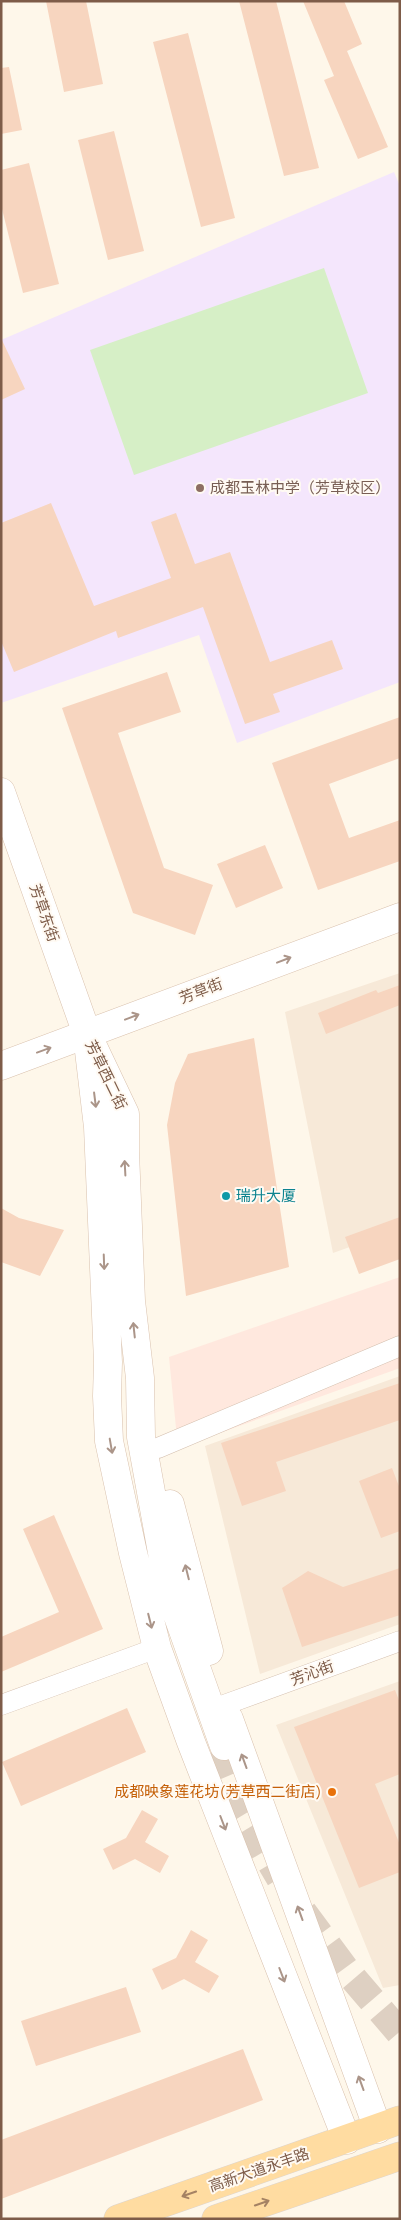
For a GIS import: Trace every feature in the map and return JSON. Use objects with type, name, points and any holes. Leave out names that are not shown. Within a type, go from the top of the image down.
[{"type":"main road","name":"芳草东街","points":[[1,792],[86,1034]]},
{"type":"main road","name":"芳草街","points":[[1,1066],[400,916]]},
{"type":"main road","name":"芳草西二街","points":[[86,1034],[98,1127],[108,1362]]},
{"type":"main road","name":"芳草西二街","points":[[86,1034],[125,1114],[131,1301],[140,1378]]},
{"type":"main road","points":[[108,1362],[109,1441],[133,1553],[157,1648],[191,1742],[347,2140]]},
{"type":"main road","points":[[108,1362],[126,1424],[156,1577],[218,1749],[169,1591],[141,1437],[140,1378]]},
{"type":"main road","points":[[140,1378],[194,1603],[224,1705],[389,2124]]},
{"type":"main road","name":"高新大道永丰路","points":[[118,2219],[389,2124]]},
{"type":"main road","points":[[216,2219],[400,2156]]},
{"type":"street","points":[[158,1448],[400,1346]]},
{"type":"street","name":"芳沁街","points":[[224,1705],[400,1641]]},
{"type":"street","points":[[1,1705],[157,1648]]},
{"type":"shaded area","name":"成都玉林中学（芳草校区）","points":[[394,172],[400,186],[400,682],[237,743],[199,635],[1,703],[1,340]]},
{"type":"shaded area","points":[[400,973],[400,1229],[333,1253],[285,1012]]},
{"type":"shaded area","points":[[400,1277],[400,1368],[178,1448],[169,1357]]},
{"type":"shaded area","points":[[400,1376],[400,1624],[260,1674],[205,1446]]},
{"type":"shaded area","points":[[400,1681],[400,1985],[383,1988],[276,1725]]},
{"type":"green space","points":[[324,268],[368,393],[134,475],[90,350]]},
{"type":"building","points":[[46,1],[86,1],[103,84],[64,92]]},
{"type":"building","points":[[239,1],[276,1],[319,168],[284,176]]},
{"type":"building","points":[[303,1],[344,1],[362,44],[347,51],[388,147],[358,159],[324,80],[334,76]]},
{"type":"building","points":[[188,33],[235,218],[201,227],[153,42]]},
{"type":"building","points":[[9,67],[22,130],[1,134],[1,68]]},
{"type":"building","points":[[114,131],[144,251],[108,260],[78,140]]},
{"type":"building","points":[[29,163],[59,284],[23,293],[1,205],[1,170]]},
{"type":"building","points":[[1,338],[25,389],[1,400]]},
{"type":"building","points":[[51,503],[94,606],[171,578],[151,522],[176,513],[195,564],[230,552],[270,662],[332,640],[343,669],[273,694],[280,712],[245,724],[203,607],[118,638],[116,631],[14,672],[1,641],[1,523]]},
{"type":"building","points":[[167,672],[181,712],[118,733],[164,868],[213,885],[195,935],[133,913],[62,708]]},
{"type":"building","points":[[400,717],[400,758],[329,784],[349,838],[400,820],[400,861],[318,890],[272,763]]},
{"type":"building","points":[[265,845],[283,888],[236,908],[217,864]]},
{"type":"building","points":[[400,985],[400,1005],[326,1034],[318,1013],[376,990],[378,993]]},
{"type":"building","name":"瑞升大厦","points":[[254,1038],[289,1267],[186,1296],[167,1125],[175,1083],[188,1054]]},
{"type":"building","points":[[1,1208],[19,1218],[64,1230],[40,1276],[1,1262]]},
{"type":"building","points":[[400,1217],[400,1259],[359,1274],[345,1237]]},
{"type":"building","points":[[400,1383],[400,1420],[276,1462],[286,1491],[242,1506],[221,1443]]},
{"type":"building","points":[[392,1468],[400,1489],[400,1531],[381,1538],[359,1481]]},
{"type":"building","points":[[54,1515],[103,1629],[1,1672],[1,1637],[59,1612],[23,1529]]},
{"type":"building","points":[[400,1568],[400,1615],[302,1647],[282,1588],[308,1571],[343,1587]]},
{"type":"building","points":[[395,1690],[400,1703],[400,1774],[375,1784],[400,1845],[400,1872],[359,1888],[294,1727]]},
{"type":"building","points":[[127,1708],[146,1752],[21,1806],[2,1762]]},
{"type":"building","points":[[142,1810],[158,1819],[145,1842],[169,1856],[160,1873],[135,1859],[113,1870],[103,1849],[126,1838]]},
{"type":"building","points":[[191,1930],[208,1940],[195,1962],[219,1976],[209,1993],[184,1979],[162,1990],[152,1969],[176,1958]]},
{"type":"building","points":[[126,1987],[141,2032],[36,2066],[21,2021]]},
{"type":"building","points":[[243,2049],[263,2100],[1,2199],[1,2140]]},
{"type":"tunnel","points":[[213,1752],[233,1799],[280,1878]]},
{"type":"tunnel","points":[[303,1912],[346,1970],[400,2033]]},
{"type":"place","name":"成都玉林中学（芳草校区）","points":[[200,488]]},
{"type":"place","name":"瑞升大厦","points":[[226,1196]]},
{"type":"place","name":"成都映象莲花坊(芳草西二街店)","points":[[332,1792]]}]
